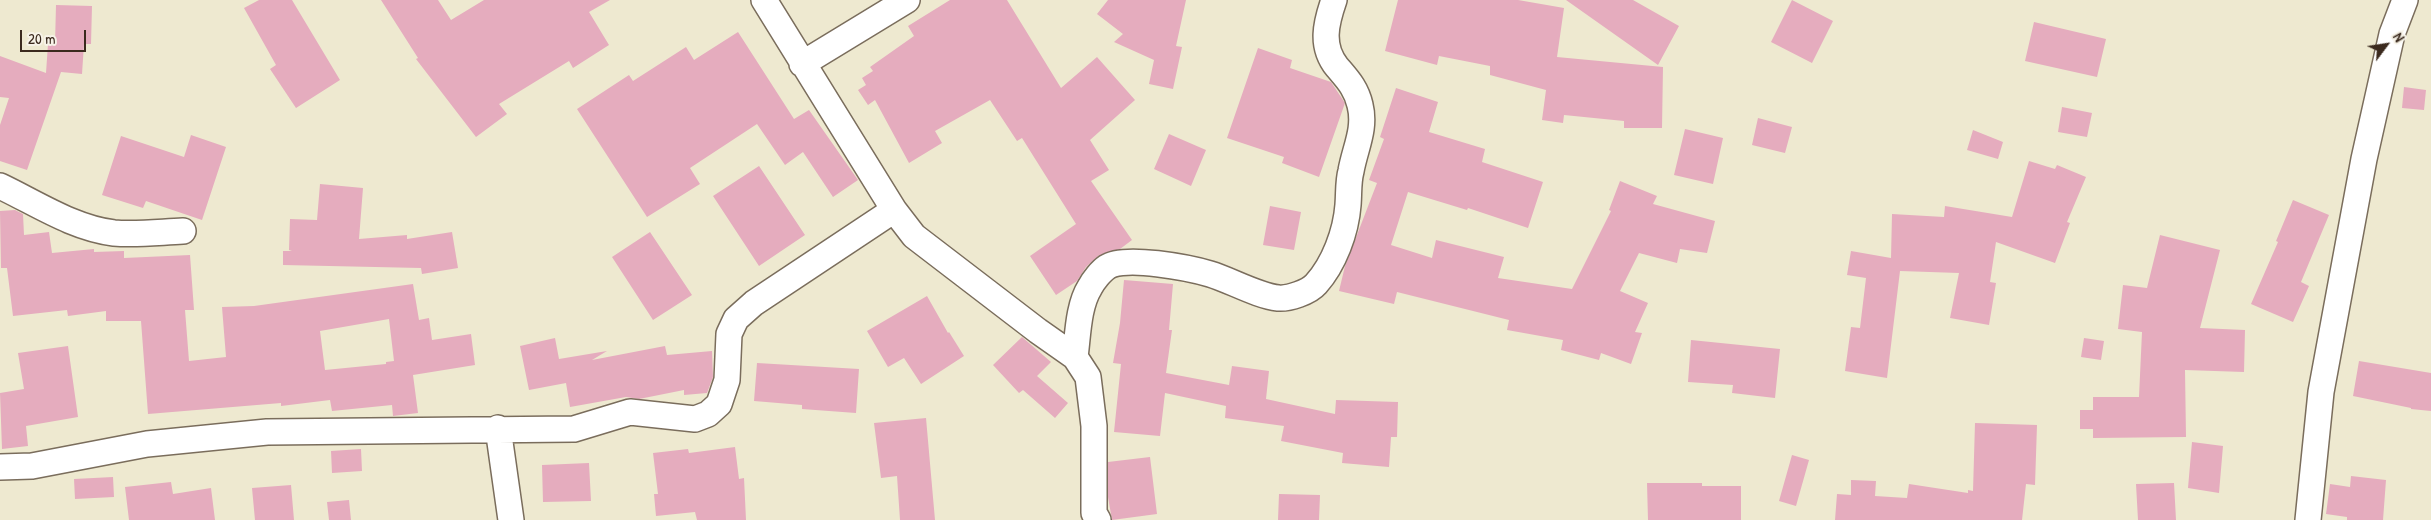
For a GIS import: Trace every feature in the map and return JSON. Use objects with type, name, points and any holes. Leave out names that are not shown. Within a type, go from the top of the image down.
[{"type":"street","points":[[764,0],[894,210],[914,236],[1038,332],[1075,357],[1088,377],[1094,426],[1094,513],[1098,520]]},
{"type":"street","points":[[802,64],[907,0]]},
{"type":"street","points":[[1075,357],[1082,312],[1089,288],[1107,267],[1123,262],[1148,262],[1210,274],[1278,298],[1300,294],[1315,286],[1332,258],[1344,226],[1348,183],[1354,154],[1362,132],[1361,106],[1352,83],[1329,56],[1325,43],[1326,23],[1334,0]]},
{"type":"street","points":[[2308,520],[2321,392],[2364,159],[2392,34],[2406,0]]},
{"type":"street","points":[[0,186],[50,212],[74,222],[113,233],[183,231]]},
{"type":"street","points":[[0,467],[32,466],[146,444],[267,432],[498,428],[574,429],[630,412],[684,420],[695,419],[708,414],[719,404],[727,380],[729,334],[736,319],[754,303],[894,210]]},
{"type":"street","points":[[498,428],[511,520]]},
{"type":"building","points":[[259,0],[292,0],[340,80],[296,108],[270,69],[276,65],[244,8]]},
{"type":"building","points":[[381,0],[438,0],[451,20],[484,0],[610,0],[589,12],[609,45],[573,68],[569,61],[499,104],[507,114],[476,137],[416,59],[418,58]]},
{"type":"building","points":[[950,0],[1007,0],[1061,88],[1097,57],[1135,100],[1090,140],[1109,170],[1091,181],[1132,240],[1120,249],[1098,256],[1086,267],[1077,281],[1056,295],[1030,256],[1076,224],[1022,138],[1017,141],[990,100],[935,131],[942,143],[909,163],[875,100],[868,105],[858,90],[866,85],[862,78],[873,71],[870,67],[914,36],[908,26]]},
{"type":"building","points":[[1108,0],[1186,0],[1176,46],[1182,47],[1173,89],[1149,84],[1154,60],[1114,42],[1123,34],[1097,14]]},
{"type":"building","points":[[1398,0],[1518,0],[1564,8],[1557,57],[1663,67],[1662,128],[1624,128],[1624,121],[1564,115],[1563,123],[1542,120],[1546,90],[1490,75],[1490,66],[1439,56],[1437,65],[1385,51]]},
{"type":"building","points":[[1566,0],[1633,0],[1679,26],[1658,65]]},
{"type":"building","points":[[1792,0],[1833,21],[1812,63],[1771,42]]},
{"type":"building","points":[[56,5],[92,6],[91,44],[84,44],[82,74],[61,72],[27,170],[0,161],[0,125],[9,98],[0,97],[0,56],[46,73],[48,44],[55,44]]},
{"type":"building","points":[[2034,22],[2106,39],[2097,77],[2025,61]]},
{"type":"building","points":[[738,32],[794,119],[809,110],[858,180],[833,197],[803,152],[785,165],[757,124],[690,168],[700,184],[647,217],[577,109],[629,75],[633,81],[686,47],[694,60]]},
{"type":"building","points":[[1258,48],[1292,60],[1290,68],[1331,82],[1345,103],[1319,177],[1282,163],[1284,157],[1227,138]]},
{"type":"building","points":[[2404,87],[2426,90],[2424,110],[2402,108]]},
{"type":"building","points":[[1396,88],[1438,102],[1429,132],[1485,149],[1482,162],[1543,182],[1528,228],[1468,208],[1467,210],[1408,192],[1391,245],[1432,258],[1436,240],[1504,257],[1498,278],[1572,289],[1611,211],[1609,210],[1620,181],[1657,196],[1653,204],[1715,221],[1707,253],[1680,249],[1677,263],[1639,253],[1620,291],[1648,303],[1635,332],[1642,333],[1631,364],[1601,353],[1599,360],[1561,350],[1563,340],[1507,330],[1509,320],[1397,292],[1394,304],[1339,291],[1345,266],[1377,183],[1369,180],[1384,139],[1380,137]]},
{"type":"building","points":[[2062,107],[2092,113],[2087,137],[2058,132]]},
{"type":"building","points":[[1758,118],[1792,127],[1785,153],[1752,145]]},
{"type":"building","points":[[1685,129],[1723,138],[1713,184],[1674,175]]},
{"type":"building","points":[[1973,130],[2003,142],[1998,159],[1967,150]]},
{"type":"building","points":[[1169,134],[1206,150],[1191,186],[1154,169]]},
{"type":"building","points":[[191,135],[226,147],[202,220],[146,201],[143,208],[102,195],[121,136],[184,157]]},
{"type":"building","points":[[2029,161],[2055,169],[2057,165],[2086,177],[2067,222],[2070,223],[2055,263],[1996,242],[1990,282],[1996,283],[1989,325],[1950,318],[1959,273],[1900,271],[1887,378],[1845,371],[1851,327],[1860,328],[1866,278],[1847,275],[1851,251],[1891,258],[1892,214],[1944,217],[1945,206],[2012,217]]},
{"type":"building","points":[[759,166],[805,235],[759,266],[713,196]]},
{"type":"building","points":[[320,184],[363,188],[359,239],[407,235],[407,239],[452,232],[458,268],[422,274],[421,268],[283,265],[283,251],[292,251],[289,250],[290,219],[317,220]]},
{"type":"building","points":[[2293,200],[2329,215],[2301,282],[2309,286],[2293,322],[2251,304],[2278,242],[2276,241]]},
{"type":"building","points":[[1270,206],[1301,212],[1294,250],[1263,245]]},
{"type":"building","points":[[15,210],[23,214],[24,235],[49,232],[52,253],[94,249],[94,252],[124,251],[124,258],[190,255],[194,310],[185,310],[189,361],[226,357],[222,307],[254,306],[413,284],[419,320],[429,318],[432,340],[471,334],[475,365],[413,375],[418,413],[393,416],[392,405],[332,411],[330,400],[281,406],[281,403],[148,414],[141,321],[106,321],[106,311],[68,316],[67,310],[13,316],[7,268],[1,268],[0,211]],"holes":[[[389,319],[394,361],[386,362],[386,364],[325,370],[320,331]]]},
{"type":"building","points":[[650,232],[692,295],[653,320],[612,257]]},
{"type":"building","points":[[2160,235],[2220,250],[2200,328],[2245,330],[2244,372],[2185,370],[2186,437],[2093,438],[2093,429],[2080,429],[2080,410],[2093,410],[2093,397],[2139,397],[2142,332],[2118,329],[2123,285],[2147,288]]},
{"type":"building","points":[[1124,280],[1173,284],[1169,330],[1172,330],[1166,373],[1229,385],[1232,366],[1269,371],[1266,399],[1335,414],[1336,400],[1398,402],[1397,437],[1391,437],[1389,467],[1342,463],[1343,453],[1281,441],[1284,426],[1225,418],[1226,406],[1165,393],[1160,436],[1114,432],[1121,364],[1113,363],[1120,323]]},
{"type":"building","points":[[927,296],[948,333],[964,356],[921,384],[904,358],[888,367],[867,331]]},
{"type":"building","points":[[1022,337],[1051,362],[1037,376],[1068,403],[1055,418],[1023,390],[1019,393],[993,365]]},
{"type":"building","points":[[555,338],[559,359],[607,351],[592,360],[665,346],[667,355],[712,351],[713,377],[707,393],[684,395],[684,390],[639,399],[626,397],[570,407],[566,383],[529,390],[520,346]]},
{"type":"building","points":[[2084,338],[2104,341],[2101,360],[2081,357]]},
{"type":"building","points":[[1691,340],[1780,349],[1775,398],[1732,393],[1733,385],[1688,382]]},
{"type":"building","points":[[68,346],[78,417],[26,426],[28,446],[2,449],[0,393],[24,389],[18,353]]},
{"type":"building","points":[[2359,361],[2431,373],[2431,411],[2411,409],[2353,396]]},
{"type":"building","points":[[757,363],[859,369],[856,413],[802,409],[802,405],[754,401]]},
{"type":"building","points":[[926,418],[935,520],[900,520],[897,476],[881,478],[874,423]]},
{"type":"building","points":[[1975,423],[2037,425],[2035,485],[2026,484],[2022,520],[1835,520],[1837,494],[1851,495],[1851,480],[1876,481],[1875,496],[1907,498],[1909,484],[1968,493],[1968,490],[1973,491]]},
{"type":"building","points":[[2192,442],[2223,446],[2219,493],[2188,488]]},
{"type":"building","points":[[735,447],[739,479],[744,478],[746,520],[697,520],[695,512],[656,516],[654,494],[658,494],[653,453],[688,449],[689,453]]},
{"type":"building","points":[[361,449],[362,471],[332,473],[331,451]]},
{"type":"building","points":[[1792,455],[1809,460],[1796,506],[1779,501]]},
{"type":"building","points":[[1150,457],[1157,514],[1112,520],[1108,497],[1108,462]]},
{"type":"building","points":[[589,463],[591,501],[543,502],[542,465]]},
{"type":"building","points":[[2351,476],[2386,480],[2383,520],[2347,520],[2347,517],[2326,514],[2330,484],[2350,487]]},
{"type":"building","points":[[113,477],[114,497],[75,499],[74,479]]},
{"type":"building","points":[[171,482],[173,494],[211,488],[215,520],[129,520],[125,487]]},
{"type":"building","points":[[1647,483],[1702,483],[1702,486],[1741,486],[1741,520],[1648,520]]},
{"type":"building","points":[[2174,483],[2176,520],[2138,520],[2136,484]]},
{"type":"building","points":[[291,485],[294,520],[255,520],[252,488]]},
{"type":"building","points":[[1279,494],[1320,495],[1319,520],[1278,520]]},
{"type":"building","points":[[349,500],[351,520],[329,520],[327,502]]}]
